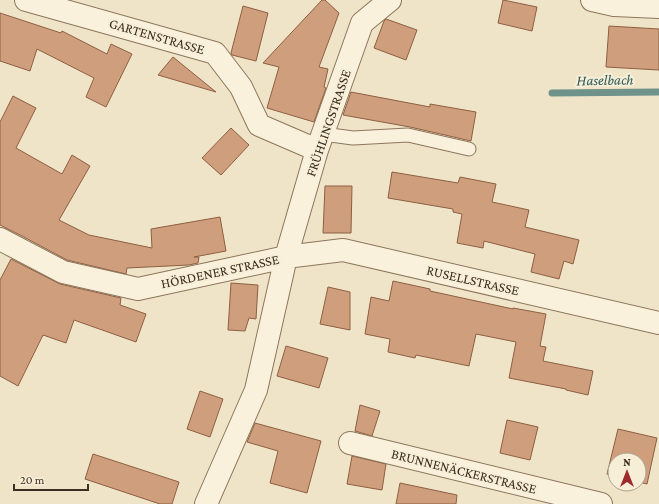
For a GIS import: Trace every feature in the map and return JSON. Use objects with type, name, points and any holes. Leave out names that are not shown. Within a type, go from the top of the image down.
[{"type":"street","name":"GARTENSTRASSE","points":[[26,0],[215,52],[241,87],[258,125],[320,142]]},
{"type":"street","name":"FRÜHLINGSTRASSE","points":[[286,257],[320,142],[362,23],[390,0]]},
{"type":"street","points":[[592,0],[614,5],[659,7]]},
{"type":"street","name":"HÖRDENER STRASSE","points":[[0,239],[63,272],[138,289],[286,257],[256,390],[206,504]]},
{"type":"street","name":"RUSELLSTRASSE","points":[[286,257],[343,250],[659,323]]},
{"type":"street","name":"BRUNNENÄCKERSTRASSE","points":[[350,444],[601,504]]},
{"type":"lane","points":[[320,142],[353,138],[408,135],[469,149]]},
{"type":"building","points":[[322,0],[325,0],[339,13],[319,67],[328,69],[324,87],[326,88],[314,122],[267,108],[279,67],[263,63]]},
{"type":"building","points":[[503,0],[537,7],[532,31],[498,23]]},
{"type":"building","points":[[243,6],[268,13],[256,61],[232,55],[231,53]]},
{"type":"building","points":[[0,13],[61,33],[62,31],[107,54],[111,44],[132,54],[106,107],[86,97],[94,78],[37,49],[30,71],[0,61]]},
{"type":"building","points":[[386,19],[417,30],[406,60],[374,48]]},
{"type":"building","points":[[609,26],[659,29],[659,70],[606,67]]},
{"type":"building","points":[[173,57],[216,92],[158,75]]},
{"type":"building","points":[[351,92],[430,107],[430,104],[476,112],[471,141],[410,127],[343,115]]},
{"type":"building","points":[[13,96],[36,108],[16,148],[62,174],[72,155],[90,166],[59,220],[89,235],[152,248],[151,229],[220,217],[226,251],[194,257],[199,257],[198,263],[189,265],[127,268],[126,274],[67,260],[0,225],[0,122]]},
{"type":"building","points":[[231,128],[249,145],[221,175],[202,158]]},
{"type":"building","points":[[392,172],[458,183],[460,177],[496,184],[492,202],[529,210],[525,227],[579,240],[573,264],[564,261],[559,279],[531,272],[535,254],[484,241],[483,248],[457,243],[462,214],[453,212],[453,209],[388,198]]},
{"type":"building","points":[[325,186],[352,186],[351,233],[323,233]]},
{"type":"building","points":[[11,259],[60,284],[121,298],[120,305],[146,314],[136,342],[74,320],[66,343],[43,335],[18,386],[0,376],[0,280]]},
{"type":"building","points":[[393,281],[430,289],[430,291],[513,309],[546,314],[540,346],[546,347],[543,361],[593,371],[588,395],[566,389],[509,378],[516,342],[476,334],[469,366],[416,355],[415,358],[388,352],[390,339],[365,334],[371,297],[389,301]]},
{"type":"building","points":[[231,283],[258,285],[256,319],[249,318],[245,331],[228,330]]},
{"type":"building","points":[[328,287],[350,292],[350,330],[320,324]]},
{"type":"building","points":[[286,346],[328,358],[319,388],[277,376]]},
{"type":"building","points":[[200,391],[223,399],[210,437],[187,429]]},
{"type":"building","points":[[360,405],[380,411],[372,436],[355,431]]},
{"type":"building","points":[[507,420],[538,427],[530,460],[500,453]]},
{"type":"building","points":[[255,423],[321,441],[307,493],[270,483],[278,451],[247,442]]},
{"type":"building","points":[[618,429],[657,438],[647,484],[647,452],[612,452]]},
{"type":"building","points":[[93,454],[179,482],[172,504],[160,504],[85,479]]},
{"type":"building","points":[[352,456],[386,464],[382,490],[347,484]]},
{"type":"building","points":[[400,483],[457,495],[456,504],[396,504]]},
{"type":"waterway","name":"Haselbach","points":[[552,93],[659,92]]}]
